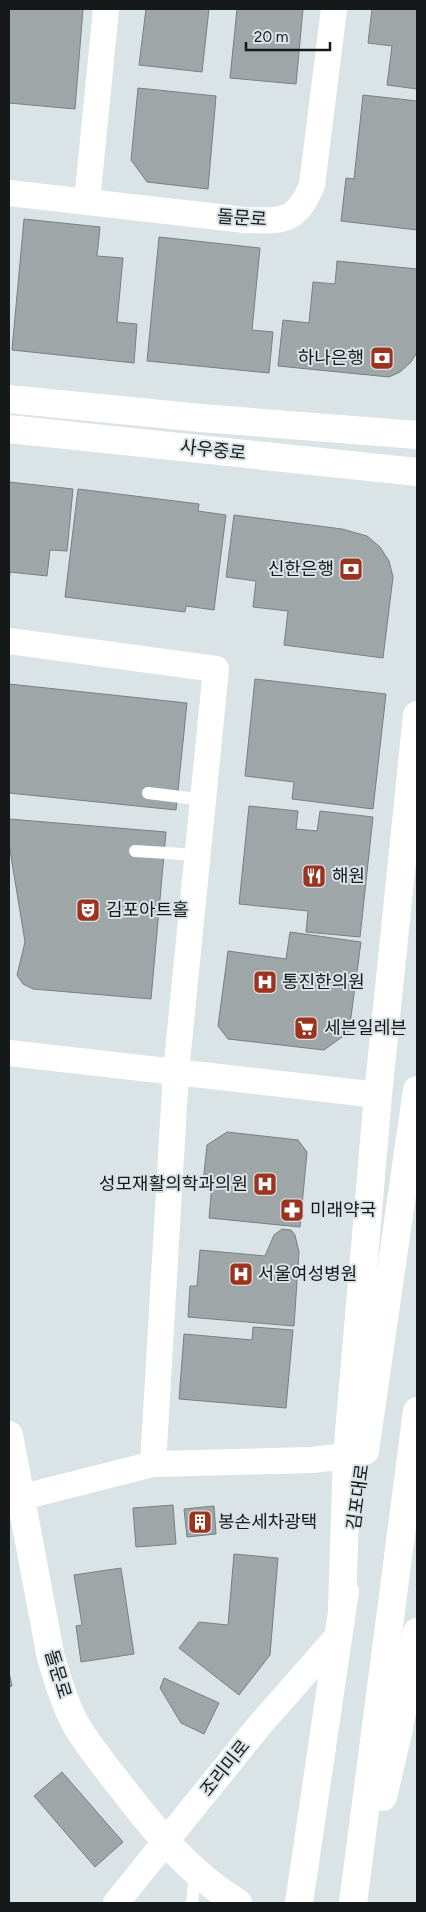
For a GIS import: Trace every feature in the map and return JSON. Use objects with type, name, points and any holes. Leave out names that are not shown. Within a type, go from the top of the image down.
[{"type":"main road","name":"사우중로","points":[[9,399],[201,418],[417,435]]},
{"type":"main road","name":"사우중로","points":[[9,429],[417,472]]},
{"type":"main road","points":[[342,1608],[347,1456],[378,1095],[417,715]]},
{"type":"main road","name":"김포대로","points":[[299,1903],[417,1090]]},
{"type":"main road","points":[[353,1903],[417,1411]]},
{"type":"main road","name":"돌문로","points":[[9,1435],[19,1498],[51,1658],[60,1690],[75,1723],[105,1766],[166,1844],[195,1873],[238,1903]]},
{"type":"main road","points":[[358,1903],[398,1733],[417,1632]]},
{"type":"street","points":[[87,201],[106,9]]},
{"type":"street","name":"돌문로","points":[[9,194],[87,201],[245,220],[274,220],[293,215],[305,202],[312,184],[334,9]]},
{"type":"street","points":[[9,641],[216,669],[176,1072],[153,1464]]},
{"type":"street","points":[[9,1053],[378,1095]]},
{"type":"street","points":[[19,1498],[153,1464],[312,1460],[347,1456]]},
{"type":"street","name":"조리미로","points":[[116,1903],[166,1844],[258,1727],[338,1636]]},
{"type":"lane","points":[[148,793],[189,798]]},
{"type":"lane","points":[[135,851],[182,854]]},
{"type":"lane","points":[[192,1903],[195,1873]]},
{"type":"building","points":[[9,9],[83,9],[75,109],[9,103]]},
{"type":"building","points":[[146,9],[209,9],[202,72],[139,65]]},
{"type":"building","points":[[237,9],[303,9],[296,84],[230,78]]},
{"type":"building","points":[[372,9],[417,9],[417,89],[387,85],[392,46],[368,43]]},
{"type":"building","points":[[138,88],[216,96],[208,189],[147,182],[131,160]]},
{"type":"building","points":[[363,95],[417,101],[417,230],[341,221],[346,178],[354,179]]},
{"type":"building","points":[[24,219],[100,227],[97,256],[123,258],[117,322],[137,324],[134,363],[12,350]]},
{"type":"building","points":[[159,237],[260,248],[252,330],[273,332],[269,373],[147,361]]},
{"type":"building","points":[[337,261],[417,269],[417,352],[411,362],[400,372],[389,377],[278,366],[283,320],[309,323],[313,282],[335,284]]},
{"type":"building","points":[[9,482],[73,489],[67,551],[50,550],[47,576],[10,572],[9,588]]},
{"type":"building","points":[[78,489],[199,504],[198,511],[226,515],[214,610],[186,606],[185,612],[65,597]]},
{"type":"building","points":[[234,515],[342,529],[367,536],[380,547],[389,561],[393,577],[383,658],[284,645],[288,611],[253,607],[256,581],[226,577]]},
{"type":"building","points":[[255,679],[386,694],[373,809],[292,799],[294,782],[245,776]]},
{"type":"building","points":[[9,684],[187,703],[176,810],[9,793]]},
{"type":"building","points":[[249,806],[298,811],[296,829],[317,831],[320,811],[373,817],[360,937],[306,932],[308,911],[239,904]]},
{"type":"building","points":[[9,819],[166,832],[151,999],[33,989],[23,984],[17,975],[25,942],[9,844]]},
{"type":"building","points":[[290,932],[361,942],[349,1032],[324,1050],[228,1039],[218,1026],[228,951],[286,959]]},
{"type":"building","points":[[227,1132],[298,1140],[307,1152],[300,1227],[209,1218],[212,1184],[203,1183],[207,1145]]},
{"type":"building","name":"서울여성병원","points":[[282,1229],[291,1230],[295,1235],[299,1252],[294,1326],[188,1317],[190,1286],[197,1286],[200,1250],[265,1256],[274,1235]]},
{"type":"building","points":[[253,1327],[293,1330],[286,1408],[179,1399],[184,1334],[252,1340]]},
{"type":"building","points":[[173,1505],[176,1544],[136,1547],[133,1508]]},
{"type":"building","name":"봉손세차광택","points":[[214,1506],[216,1534],[187,1537],[184,1509]]},
{"type":"building","points":[[234,1554],[278,1558],[270,1655],[239,1695],[179,1648],[199,1622],[228,1625]]},
{"type":"building","points":[[121,1568],[134,1654],[81,1662],[76,1626],[82,1625],[74,1575]]},
{"type":"building","points":[[9,1672],[12,1686],[9,1687]]},
{"type":"building","points":[[164,1678],[219,1703],[204,1734],[181,1723],[160,1688]]},
{"type":"building","points":[[62,1772],[123,1842],[95,1867],[34,1796]]},
{"type":"place","name":"하나은행","points":[[382,358]]},
{"type":"place","name":"신한은행","points":[[351,569]]},
{"type":"place","name":"해원","points":[[314,876]]},
{"type":"place","name":"김포아트홀","points":[[88,910]]},
{"type":"place","name":"통진한의원","points":[[265,982]]},
{"type":"place","name":"세븐일레븐","points":[[306,1028]]},
{"type":"place","name":"성모재활의학과의원","points":[[265,1184]]},
{"type":"place","name":"미래약국","points":[[292,1210]]},
{"type":"place","name":"서울여성병원","points":[[241,1274]]},
{"type":"place","name":"봉손세차광택","points":[[200,1522]]}]
